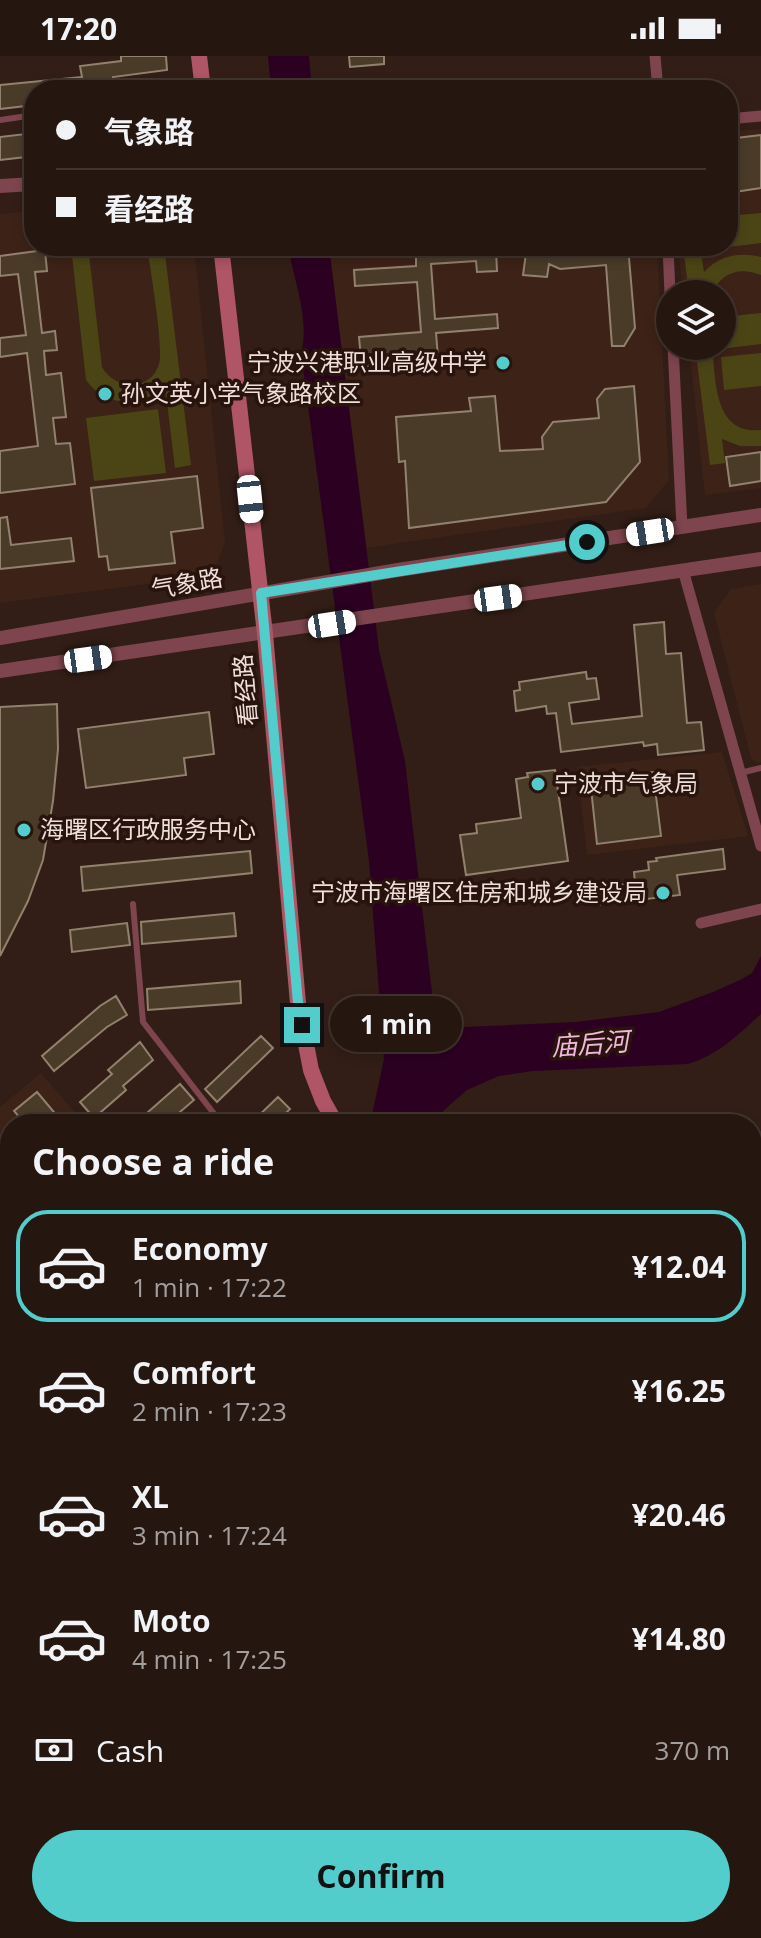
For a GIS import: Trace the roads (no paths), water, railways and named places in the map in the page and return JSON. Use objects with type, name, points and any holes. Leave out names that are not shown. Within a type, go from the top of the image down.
[{"type":"main road","points":[[199,56],[202,80]]},
{"type":"main road","name":"看经路","points":[[222,256],[261,593],[298,1003],[311,1070],[331,1114]]},
{"type":"street","points":[[655,56],[657,80]]},
{"type":"street","points":[[738,118],[761,116]]},
{"type":"street","points":[[0,186],[24,185]]},
{"type":"street","points":[[668,256],[669,280]]},
{"type":"street","points":[[674,360],[682,527]]},
{"type":"street","name":"气象路","points":[[0,638],[398,570],[761,515]]},
{"type":"street","points":[[0,671],[761,559]]},
{"type":"street","points":[[683,570],[761,846]]},
{"type":"street","points":[[701,923],[761,909]]},
{"type":"lane","points":[[0,120],[24,116]]},
{"type":"lane","points":[[740,773],[761,768]]},
{"type":"lane","points":[[133,904],[143,1022],[214,1114]]},
{"type":"water","points":[[268,56],[309,56],[311,80],[270,80]]},
{"type":"water","name":"庙后河","points":[[290,256],[330,256],[379,650],[405,761],[435,1006],[454,1024],[464,1027],[575,1022],[659,1012],[740,980],[752,973],[761,956],[761,1014],[727,1044],[709,1055],[688,1064],[533,1071],[499,1076],[467,1090],[442,1114],[372,1114],[384,1059],[369,861],[301,354],[302,314]]},
{"type":"place","name":"宁波兴港职业高级中学","points":[[503,363]]},
{"type":"place","name":"孙文英小学气象路校区","points":[[105,394]]},
{"type":"place","name":"宁波市气象局","points":[[538,784]]},
{"type":"place","name":"海曙区行政服务中心","points":[[24,830]]},
{"type":"place","name":"宁波市海曙区住房和城乡建设局","points":[[663,893]]}]
